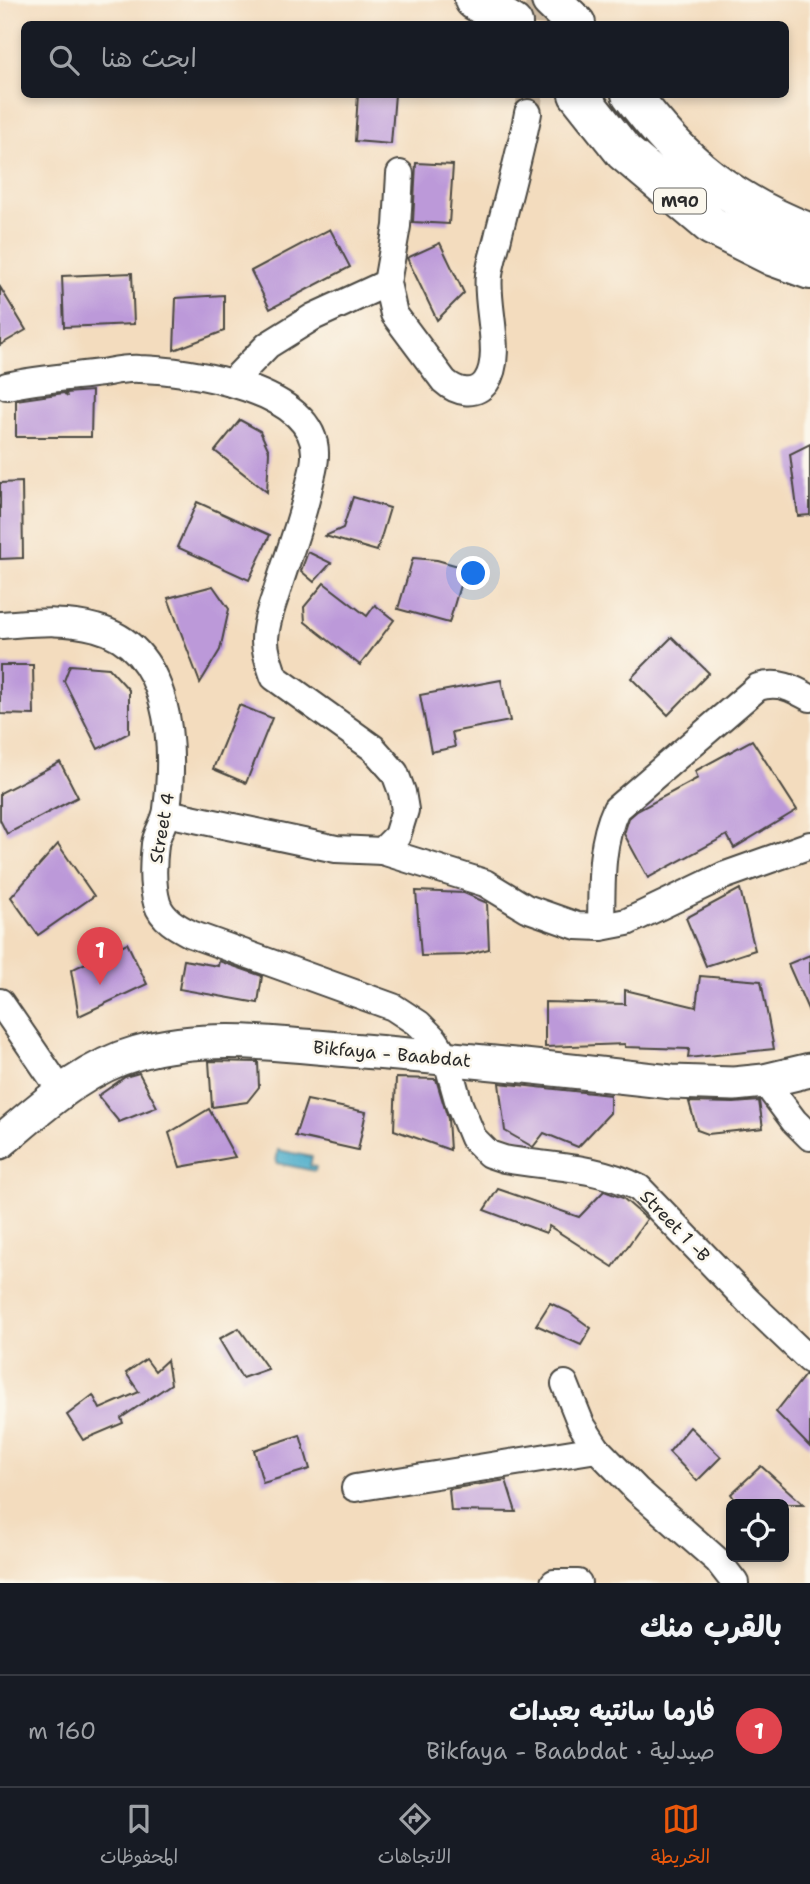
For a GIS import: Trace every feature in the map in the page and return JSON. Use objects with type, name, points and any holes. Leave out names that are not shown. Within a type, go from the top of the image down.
[{"type":"highway","points":[[474,0],[508,21]]},
{"type":"highway","points":[[551,0],[573,21]]},
{"type":"highway","name":"M90","points":[[581,98],[624,152],[712,226],[774,257],[810,270]]},
{"type":"highway","name":"M90","points":[[635,98],[700,172],[754,208],[810,233]]},
{"type":"main road","name":"Bikfaya - Baabdat","points":[[0,1142],[61,1091],[106,1065],[136,1053],[171,1046],[267,1043],[446,1057],[672,1082],[764,1082],[810,1070]]},
{"type":"street","points":[[400,174],[397,226],[387,283],[394,314],[444,381],[453,390],[468,392],[485,383],[492,368],[489,276],[528,113]]},
{"type":"street","points":[[231,383],[268,345],[313,317],[387,283]]},
{"type":"street","points":[[7,386],[44,378],[136,368],[186,372],[231,383],[268,397],[292,411],[307,425],[315,442],[316,458],[301,523],[266,624],[265,642],[274,677],[373,748],[395,773],[405,810],[397,836],[382,851]]},
{"type":"street","name":"Street 4","points":[[0,625],[35,623],[97,628],[115,635],[132,648],[151,673],[166,710],[170,737],[167,813],[156,843],[154,881],[157,903],[163,915],[191,934],[393,1007],[419,1024],[446,1057]]},
{"type":"street","points":[[601,927],[603,852],[608,827],[617,809],[758,687],[769,683],[786,685],[810,698]]},
{"type":"street","points":[[167,813],[336,849],[382,851],[485,883],[526,908],[577,926],[601,927],[627,922],[723,876],[810,845]]},
{"type":"street","points":[[0,1002],[61,1091]]},
{"type":"street","name":"Street 1 -B","points":[[446,1057],[467,1124],[481,1148],[504,1159],[603,1173],[639,1188],[748,1301],[810,1360]]},
{"type":"street","points":[[764,1082],[810,1137]]},
{"type":"street","points":[[565,1384],[581,1424],[597,1449],[637,1490],[718,1561],[735,1583]]},
{"type":"street","points":[[355,1488],[597,1449]]},
{"type":"street","points":[[554,1583],[578,1583]]},
{"type":"water","points":[[278,1150],[312,1157],[310,1166],[316,1167],[315,1171],[276,1163]]},
{"type":"building","points":[[358,98],[395,98],[391,144],[355,141]]},
{"type":"building","points":[[416,163],[453,165],[449,224],[413,222]]},
{"type":"building","points":[[330,229],[350,267],[270,309],[251,271]]},
{"type":"building","points":[[440,243],[464,293],[437,320],[407,258]]},
{"type":"building","points":[[132,273],[134,324],[64,327],[62,276]]},
{"type":"building","points":[[0,287],[26,330],[0,345]]},
{"type":"building","points":[[224,295],[224,331],[174,350],[176,298]]},
{"type":"building","points":[[92,391],[91,437],[16,437],[16,400],[64,393],[67,397],[66,393]]},
{"type":"building","points":[[240,420],[260,431],[269,451],[267,492],[215,451]]},
{"type":"building","points":[[810,444],[810,515],[798,516],[790,454]]},
{"type":"building","points":[[22,482],[23,558],[0,559],[0,483]]},
{"type":"building","points":[[353,497],[390,508],[377,551],[325,536],[343,528]]},
{"type":"building","points":[[197,502],[270,535],[249,580],[177,547]]},
{"type":"building","points":[[308,552],[331,563],[314,582],[301,571]]},
{"type":"building","points":[[413,558],[437,560],[465,568],[449,623],[398,609]]},
{"type":"building","points":[[324,583],[367,616],[375,605],[394,620],[360,665],[305,622],[304,607]]},
{"type":"building","points":[[213,586],[229,609],[220,650],[200,683],[168,598]]},
{"type":"building","points":[[672,637],[709,673],[668,715],[631,678]]},
{"type":"building","points":[[0,665],[33,665],[34,715],[0,714]]},
{"type":"building","points":[[70,665],[109,668],[129,690],[129,733],[98,749],[64,681]]},
{"type":"building","points":[[501,680],[510,721],[452,732],[455,747],[431,752],[420,695]]},
{"type":"building","points":[[239,705],[272,718],[246,783],[213,769]]},
{"type":"building","points":[[752,740],[797,810],[734,848],[727,835],[648,878],[624,834],[629,818],[698,778],[695,771]]},
{"type":"building","points":[[60,762],[78,797],[7,834],[0,820],[0,793]]},
{"type":"building","points":[[58,844],[94,896],[38,935],[11,897]]},
{"type":"building","points":[[740,889],[755,950],[706,966],[686,918]]},
{"type":"building","points":[[416,891],[464,893],[487,903],[489,949],[465,955],[421,956]]},
{"type":"building","points":[[127,943],[147,984],[79,1016],[71,970]]},
{"type":"building","points":[[810,955],[810,1014],[788,964]]},
{"type":"building","points":[[184,960],[218,966],[219,961],[262,976],[258,1003],[179,989]]},
{"type":"building","points":[[700,976],[761,981],[774,1049],[688,1058],[689,1049],[625,1047],[625,1044],[545,1047],[545,1002],[625,1004],[625,990],[696,1007]]},
{"type":"building","points":[[209,1061],[258,1062],[259,1087],[247,1102],[212,1107]]},
{"type":"building","points":[[139,1073],[157,1107],[119,1122],[98,1096],[125,1077]]},
{"type":"building","points":[[396,1078],[436,1079],[448,1119],[450,1150],[394,1130]]},
{"type":"building","points":[[499,1083],[610,1095],[610,1113],[578,1147],[544,1133],[533,1147],[505,1131]]},
{"type":"building","points":[[307,1100],[366,1112],[358,1150],[295,1136]]},
{"type":"building","points":[[759,1101],[763,1128],[708,1134],[697,1130],[689,1102],[734,1103]]},
{"type":"building","points":[[209,1109],[235,1157],[180,1167],[169,1133]]},
{"type":"building","points":[[498,1189],[579,1217],[604,1191],[623,1198],[647,1219],[613,1267],[549,1226],[546,1233],[484,1210]]},
{"type":"building","points":[[550,1303],[569,1312],[591,1328],[581,1345],[536,1325]]},
{"type":"building","points":[[239,1328],[268,1369],[242,1378],[219,1339]]},
{"type":"building","points":[[146,1359],[155,1371],[167,1360],[171,1384],[121,1418],[123,1423],[83,1440],[67,1415],[93,1395],[100,1409],[139,1392],[126,1373]]},
{"type":"building","points":[[805,1375],[810,1375],[810,1447],[776,1412]]},
{"type":"building","points":[[690,1427],[721,1457],[697,1481],[669,1452]]},
{"type":"building","points":[[300,1435],[310,1469],[263,1483],[254,1450]]},
{"type":"building","points":[[761,1466],[803,1504],[789,1504],[789,1499],[734,1499],[731,1494]]},
{"type":"building","points":[[506,1480],[516,1512],[451,1511],[449,1489]]},
{"type":"tunnel","points":[[536,21],[539,0]]},
{"type":"tunnel","points":[[528,113],[530,98]]},
{"type":"place","name":"فارما سانتيه بعبدات","points":[[100,985]]}]
